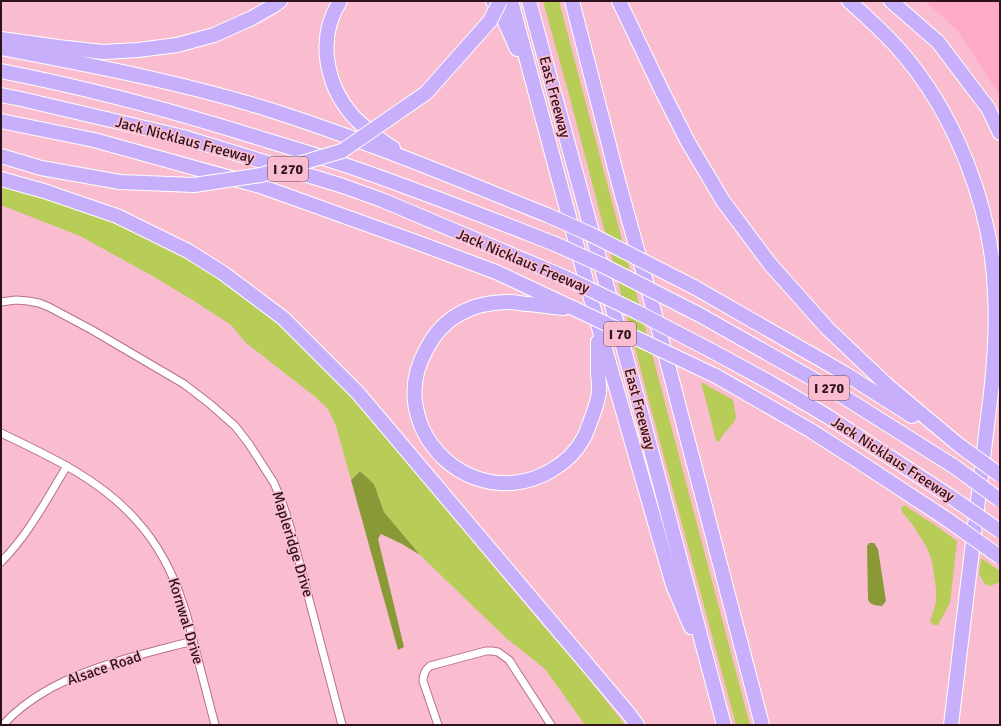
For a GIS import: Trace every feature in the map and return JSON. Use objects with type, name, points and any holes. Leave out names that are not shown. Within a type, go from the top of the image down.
[{"type":"highway","points":[[1,39],[103,52],[138,50],[177,45],[214,35],[252,18],[280,1]]},
{"type":"highway","points":[[340,1],[328,28],[326,44],[329,70],[338,93],[353,116],[366,128],[389,146],[429,168]]},
{"type":"highway","points":[[493,1],[501,13],[514,41],[541,113]]},
{"type":"highway","points":[[1,156],[41,168],[120,182],[194,185],[261,175],[342,151],[426,93],[490,21],[500,1]]},
{"type":"highway","points":[[511,1],[597,322],[673,585],[709,668]]},
{"type":"highway","name":"East Freeway","points":[[529,1],[638,401],[724,725]]},
{"type":"highway","name":"I 70","points":[[572,1],[762,725]]},
{"type":"highway","points":[[619,1],[688,142],[723,201],[770,264],[827,328],[882,380],[960,446]]},
{"type":"highway","points":[[849,1],[872,21],[906,58],[926,86],[948,122],[972,177],[981,204],[993,269],[996,306],[995,349],[951,725]]},
{"type":"highway","points":[[891,1],[938,42],[988,108],[1000,133]]},
{"type":"highway","points":[[1,48],[107,68],[228,98],[268,110],[349,137],[547,215],[596,237],[694,286],[844,373],[960,446],[1000,475]]},
{"type":"highway","name":"Jack Nicklaus Freeway","points":[[1,71],[57,82],[97,92],[184,115],[265,140],[345,165],[423,193],[555,244],[610,269],[700,314],[836,392],[955,467],[1000,500]]},
{"type":"highway","name":"Jack Nicklaus Freeway","points":[[1,95],[182,136],[343,186],[389,203],[564,277],[637,312],[769,382],[889,455],[1000,531]]},
{"type":"highway","points":[[1,121],[94,140],[260,186],[496,272],[716,376],[758,399],[862,463],[948,520],[1000,557]]},
{"type":"highway","points":[[1,178],[117,216],[188,251],[224,273],[283,318],[358,393],[637,725]]},
{"type":"highway","points":[[575,309],[511,302],[487,304],[466,310],[456,315],[437,333],[427,347],[416,378],[415,403],[420,424],[434,449],[461,472],[469,476],[488,481],[507,483],[521,482],[544,475],[570,457],[584,439],[599,393],[597,322]]},
{"type":"street","name":"Mapleridge Drive","points":[[1,302],[16,300],[28,301],[49,307],[92,330],[184,384],[235,426],[249,444],[274,483],[282,502],[289,522],[342,725]]},
{"type":"street","name":"Kornwal Drive","points":[[1,434],[50,457],[87,479],[115,500],[136,519],[148,534],[160,552],[185,608],[215,725]]},
{"type":"street","points":[[1,562],[27,532],[67,466]]},
{"type":"street","name":"Alsace Road","points":[[3,725],[21,707],[75,676],[111,662],[193,641]]},
{"type":"street","points":[[438,725],[423,681],[425,671],[430,666],[492,650],[498,652],[509,660],[551,725]]},
{"type":"shaded area","points":[[925,1],[1000,1],[1000,96],[958,31]]},
{"type":"green space","points":[[543,1],[559,1],[750,725],[736,725]]},
{"type":"green space","points":[[1,183],[103,216],[205,265],[288,330],[322,363],[585,674],[625,725],[585,725],[545,669],[505,637],[420,555],[384,512],[374,484],[360,471],[351,480],[336,426],[328,409],[313,395],[245,342],[231,325],[194,301],[80,236],[1,205]]},
{"type":"green space","points":[[701,382],[733,400],[736,417],[719,442],[716,440]]},
{"type":"green space","points":[[360,471],[374,484],[384,512],[420,555],[381,534],[378,539],[404,647],[398,650],[351,480]]},
{"type":"green space","points":[[904,505],[957,541],[950,603],[938,625],[934,625],[930,622],[936,602],[936,589],[932,561],[926,546],[912,524],[902,512],[901,508]]},
{"type":"green space","points":[[869,543],[874,543],[878,549],[886,601],[882,606],[872,604],[868,599],[867,546]]},
{"type":"green space","points":[[981,558],[1000,571],[1000,582],[990,586],[985,584],[979,574]]}]
